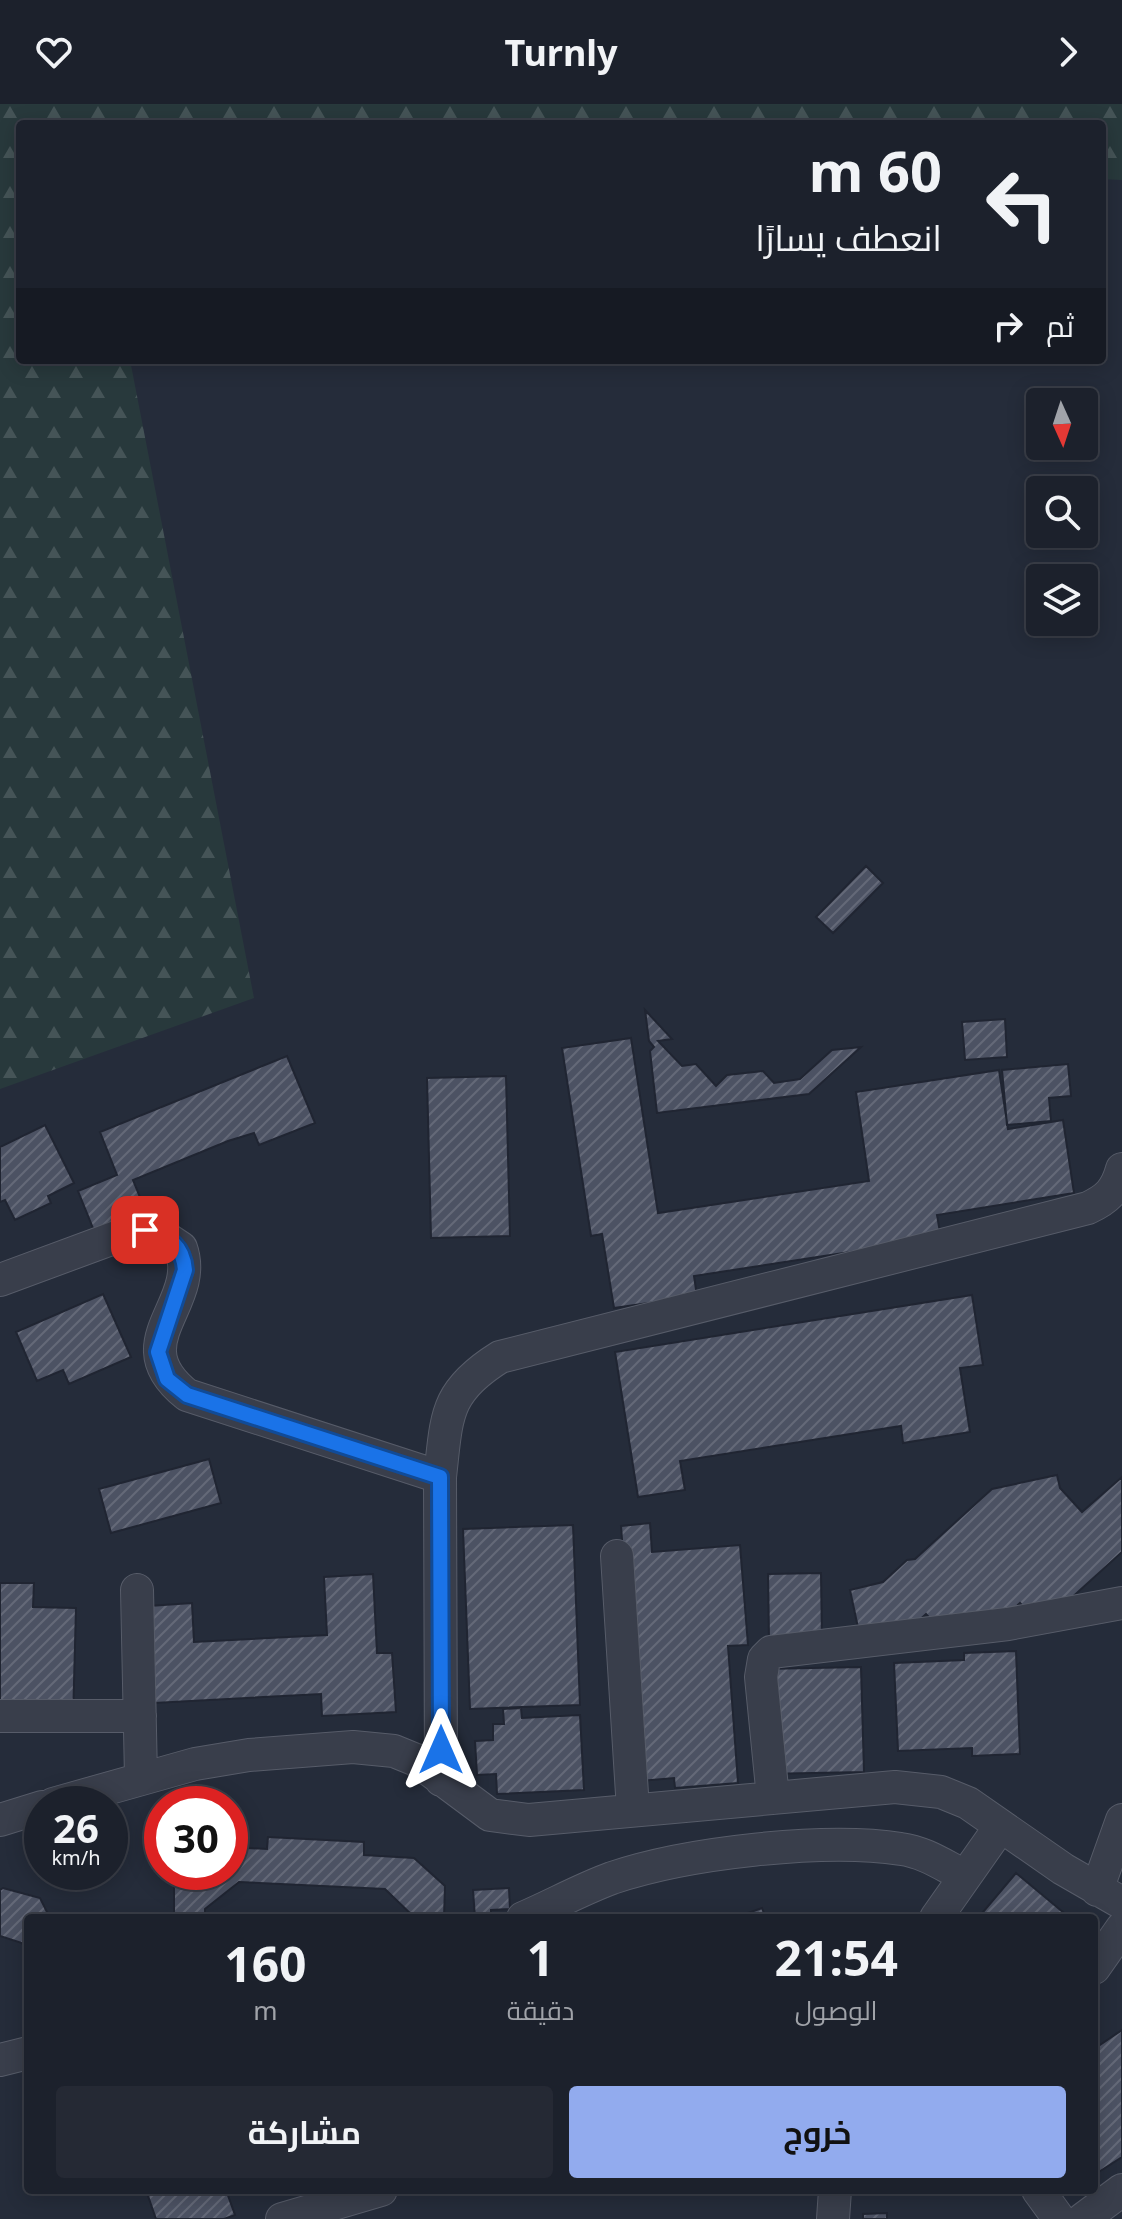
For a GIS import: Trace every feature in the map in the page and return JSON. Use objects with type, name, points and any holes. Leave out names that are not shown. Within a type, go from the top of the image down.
[{"type":"street","points":[[441,1780],[440,1477],[447,1422],[457,1391],[474,1373],[500,1357],[1088,1208],[1105,1200],[1117,1187],[1122,1169]]},
{"type":"street","points":[[0,1280],[130,1232],[157,1232],[181,1248],[185,1270],[158,1352],[167,1379],[187,1395],[440,1477]]},
{"type":"street","points":[[617,1556],[633,1810]]},
{"type":"street","points":[[137,1590],[141,1777]]},
{"type":"street","points":[[773,1798],[761,1677],[764,1659],[771,1652],[1008,1624],[1122,1603]]},
{"type":"street","points":[[0,1716],[140,1716]]},
{"type":"street","points":[[112,1786],[249,1755],[353,1747],[405,1756],[490,1815],[529,1820],[923,1788],[968,1803],[1000,1827],[1110,1896],[1122,1820]]},
{"type":"street","points":[[0,1820],[24,1813]]},
{"type":"street","points":[[939,1914],[963,1875],[1000,1827]]},
{"type":"street","points":[[532,1914],[611,1878],[652,1867],[806,1847],[902,1849],[920,1853],[963,1875]]},
{"type":"street","points":[[1098,1962],[1122,1928]]},
{"type":"street","points":[[0,2060],[24,2054]]},
{"type":"street","points":[[1083,2219],[1122,2190]]},
{"type":"street","points":[[282,2219],[367,2194]]},
{"type":"street","points":[[1041,2194],[1059,2219]]},
{"type":"green space","points":[[0,104],[1122,104],[1122,180],[1106,179],[1106,120],[16,120],[16,364],[131,364],[254,998],[0,1089]]},
{"type":"building","points":[[866,866],[883,883],[833,933],[816,917]]},
{"type":"building","points":[[645,1010],[672,1039],[658,1041],[682,1066],[696,1064],[716,1086],[727,1075],[763,1071],[774,1083],[800,1079],[832,1050],[861,1047],[809,1094],[657,1113],[650,1051],[654,1047],[649,1041]]},
{"type":"building","points":[[1005,1019],[1007,1057],[965,1060],[962,1022]]},
{"type":"building","points":[[631,1038],[658,1213],[869,1181],[856,1092],[999,1070],[1008,1129],[1063,1120],[1074,1193],[937,1215],[941,1238],[694,1276],[697,1296],[614,1308],[602,1234],[591,1236],[562,1048]]},
{"type":"building","points":[[287,1056],[315,1123],[259,1145],[254,1133],[228,1141],[133,1180],[152,1227],[101,1248],[78,1191],[117,1175],[100,1132]]},
{"type":"building","points":[[1068,1064],[1071,1096],[1049,1098],[1051,1121],[1007,1125],[1002,1070]]},
{"type":"building","points":[[506,1076],[510,1236],[431,1238],[427,1078]]},
{"type":"building","points":[[45,1125],[74,1183],[48,1196],[51,1203],[15,1220],[5,1200],[0,1202],[0,1147]]},
{"type":"building","points":[[103,1294],[131,1357],[69,1384],[63,1370],[37,1381],[16,1332]]},
{"type":"building","points":[[972,1295],[983,1365],[960,1368],[970,1432],[903,1443],[901,1426],[680,1461],[685,1490],[638,1497],[615,1352]]},
{"type":"building","points":[[209,1459],[221,1503],[111,1533],[99,1489]]},
{"type":"building","points":[[1057,1475],[1060,1488],[1082,1512],[1122,1477],[1122,1552],[1068,1601],[1038,1623],[1020,1603],[980,1640],[941,1631],[926,1614],[914,1625],[860,1637],[850,1590],[883,1582],[907,1560],[915,1559],[992,1489]]},
{"type":"building","points":[[650,1523],[652,1552],[740,1545],[748,1645],[728,1646],[738,1783],[675,1788],[674,1778],[640,1781],[621,1526]]},
{"type":"building","points":[[573,1525],[580,1705],[470,1709],[463,1529]]},
{"type":"building","points":[[821,1573],[822,1640],[769,1641],[768,1574]]},
{"type":"building","points":[[373,1574],[377,1653],[392,1653],[396,1712],[322,1716],[321,1694],[154,1703],[149,1606],[192,1603],[194,1642],[327,1635],[324,1577]]},
{"type":"building","points":[[0,1583],[34,1583],[33,1607],[76,1608],[73,1720],[0,1718]]},
{"type":"building","points":[[1016,1651],[1020,1754],[972,1756],[972,1748],[898,1751],[894,1663],[964,1660],[964,1653]]},
{"type":"building","points":[[861,1667],[864,1772],[760,1774],[757,1669]]},
{"type":"building","points":[[521,1708],[522,1718],[580,1715],[584,1790],[497,1794],[496,1774],[477,1775],[475,1741],[493,1740],[493,1724],[504,1724],[503,1709]]},
{"type":"building","points":[[268,1837],[364,1842],[364,1855],[414,1858],[445,1886],[444,1914],[411,1914],[385,1889],[248,1882],[248,1848],[267,1849]]},
{"type":"building","points":[[1016,1873],[1065,1914],[981,1914]]},
{"type":"building","points":[[3,1888],[40,1898],[48,1914],[24,1914],[24,1947],[22,1943],[0,1936],[0,1890]]},
{"type":"building","points":[[509,1888],[510,1909],[475,1914],[473,1890]]},
{"type":"building","points":[[174,1890],[229,1890],[205,1909],[205,1914],[174,1914]]},
{"type":"building","points":[[762,1908],[764,1914],[745,1914]]},
{"type":"building","points":[[1122,2030],[1122,2157],[1098,2172],[1098,2046]]},
{"type":"building","points":[[147,2194],[227,2194],[235,2215],[224,2219],[156,2219]]},
{"type":"building","points":[[887,2213],[887,2219],[863,2219],[863,2214]]},
{"type":"route","points":[[145,1230],[157,1232],[181,1248],[184,1258],[185,1270],[158,1352],[167,1379],[187,1395],[440,1477],[441,1750]]}]
